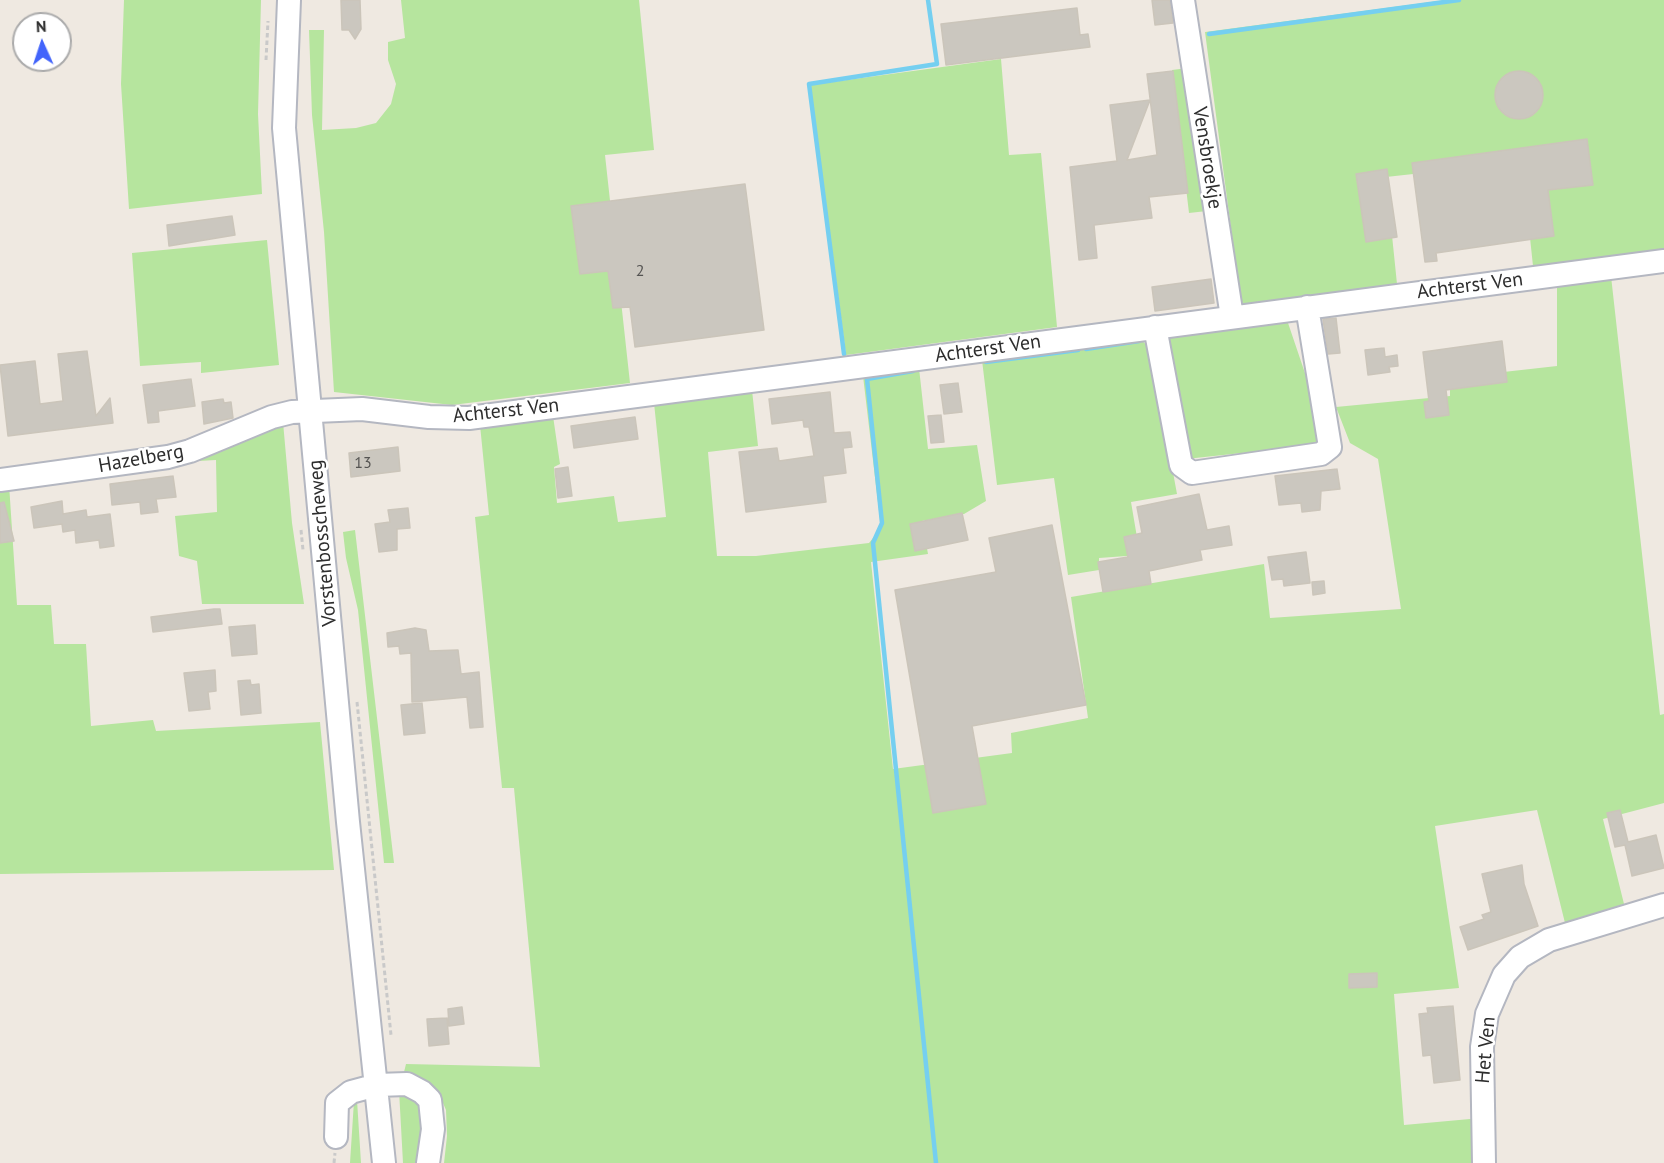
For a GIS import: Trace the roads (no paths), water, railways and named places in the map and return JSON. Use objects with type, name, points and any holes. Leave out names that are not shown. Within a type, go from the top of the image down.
[{"type":"street","name":"Vorstenbosscheweg","points":[[289,0],[284,128],[348,822],[384,1163]]},
{"type":"street","name":"Vensbroekje","points":[[1183,0],[1232,317]]},
{"type":"street","name":"Achterst Ven","points":[[311,410],[362,409],[429,417],[469,418],[1664,261]]},
{"type":"street","points":[[1155,327],[1181,465],[1192,473],[1321,453],[1330,447],[1307,307]]},
{"type":"street","name":"Hazelberg","points":[[0,480],[168,457],[190,451],[272,417],[311,410]]},
{"type":"street","name":"Het Ven","points":[[1484,1163],[1482,1047],[1487,1014],[1504,975],[1520,957],[1549,940],[1664,905]]},
{"type":"street","points":[[336,1137],[337,1103],[351,1092],[377,1085],[408,1084],[430,1100],[433,1129],[428,1163]]},
{"type":"waterway","points":[[844,354],[809,84],[937,64],[928,0]]},
{"type":"waterway","points":[[1209,34],[1459,0]]},
{"type":"waterway","points":[[1086,349],[1139,341]]},
{"type":"waterway","points":[[986,362],[1078,350]]},
{"type":"waterway","points":[[913,371],[867,379],[882,523],[873,543],[936,1163]]}]
